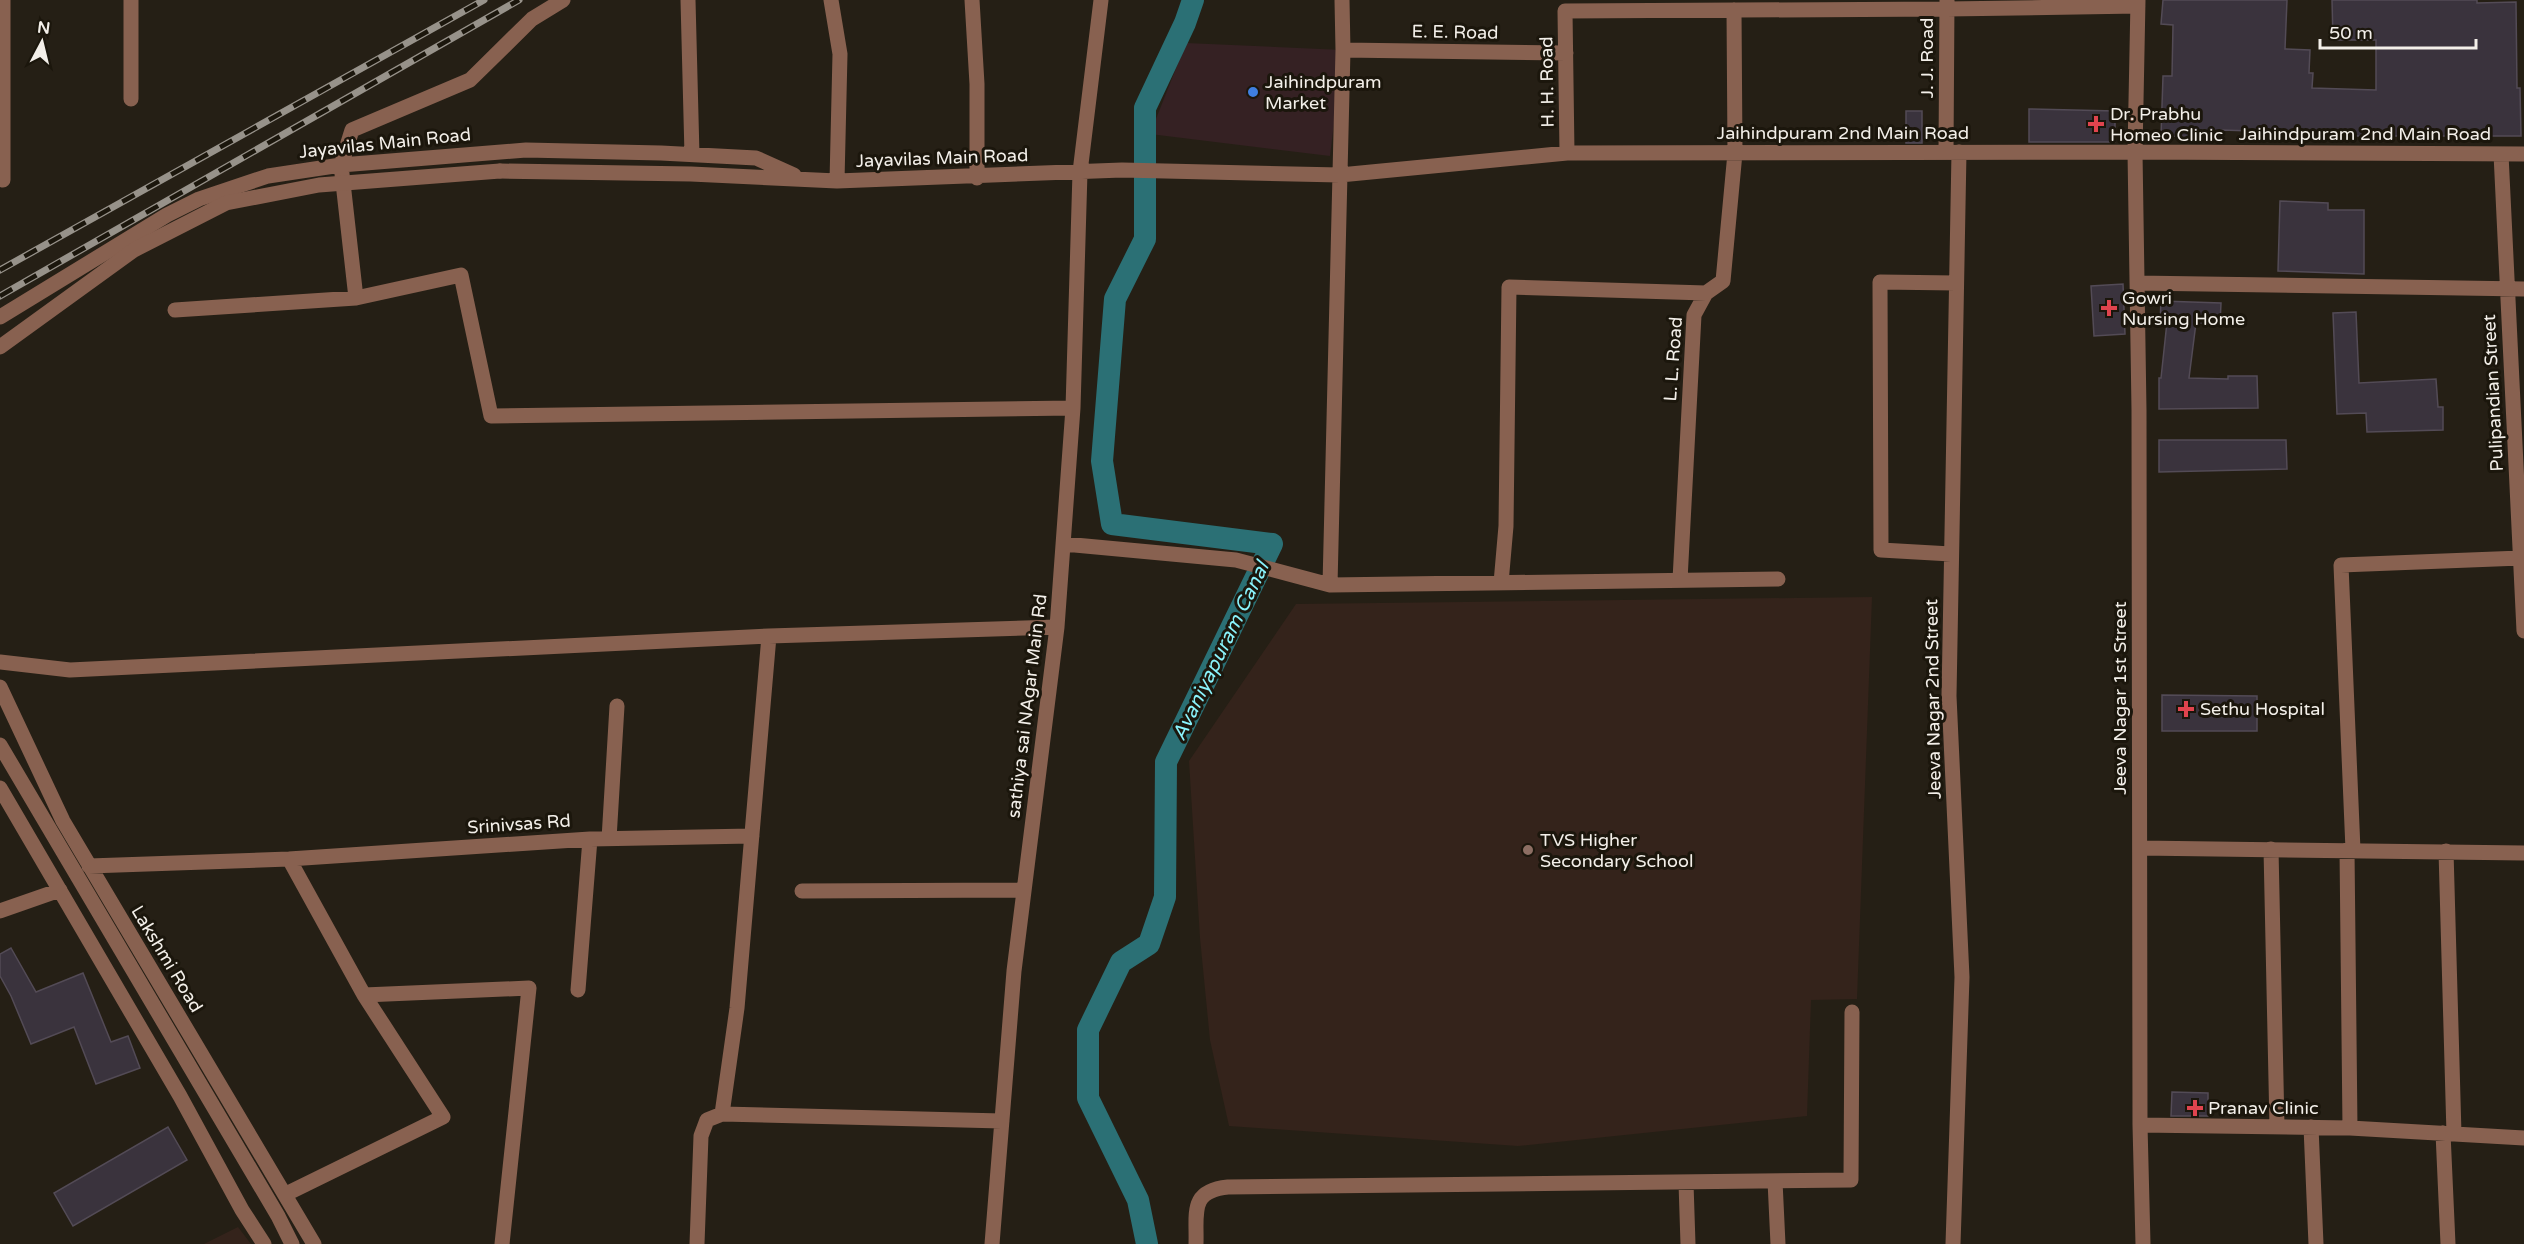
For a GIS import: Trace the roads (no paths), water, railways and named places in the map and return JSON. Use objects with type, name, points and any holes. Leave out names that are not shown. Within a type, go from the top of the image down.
[{"type":"street","points":[[3,0],[3,180]]},
{"type":"street","points":[[131,0],[131,99]]},
{"type":"street","points":[[356,298],[341,165],[352,130],[470,80],[532,19],[563,0]]},
{"type":"street","points":[[688,0],[692,155]]},
{"type":"street","points":[[831,0],[840,54],[837,181]]},
{"type":"street","points":[[972,0],[977,84],[977,178]]},
{"type":"street","name":"sathiya sai NAgar Main Rd","points":[[992,1244],[1014,971],[1057,627],[1073,408],[1080,172],[1101,0]]},
{"type":"street","points":[[1330,585],[1343,50],[1342,0]]},
{"type":"street","points":[[1740,7],[2138,3]]},
{"type":"street","name":"Jeeva Nagar 1st Street","points":[[2138,3],[2135,152],[2140,1125],[2144,1244]]},
{"type":"street","name":"J. J. Road","points":[[1947,5],[1953,152]]},
{"type":"street","name":"H. H. Road","points":[[1567,153],[1565,11],[1740,7]]},
{"type":"street","name":"L. L. Road","points":[[1680,580],[1694,315],[1706,293],[1723,280],[1735,153],[1740,7]]},
{"type":"street","name":"E. E. Road","points":[[1343,50],[1566,53]]},
{"type":"street","name":"Jayavilas Main Road","points":[[0,317],[158,220],[199,200],[268,176],[341,165],[526,150],[756,158],[806,180]]},
{"type":"street","name":"Jeeva Nagar 2nd Street","points":[[1953,152],[1956,283],[1949,696],[1962,977],[1953,1244]]},
{"type":"street","name":"Jaihindpuram 2nd Main Road","points":[[1122,170],[1340,175],[1567,153],[2524,154]]},
{"type":"street","name":"Pulipandian Street","points":[[2501,154],[2524,631]]},
{"type":"street","name":"Jayavilas Main Road","points":[[0,347],[134,250],[226,203],[319,185],[500,171],[691,174],[837,181],[977,178],[1122,170]]},
{"type":"street","points":[[175,310],[356,298],[461,275],[491,416],[1073,408]]},
{"type":"street","points":[[1952,554],[1881,550],[1880,282],[1956,283]]},
{"type":"street","points":[[2137,283],[2524,289]]},
{"type":"street","points":[[1501,583],[1506,526],[1509,287],[1706,293]]},
{"type":"street","points":[[1064,544],[1236,560],[1330,585],[1778,579]]},
{"type":"street","points":[[2350,1128],[2350,850],[2341,565],[2521,558]]},
{"type":"street","points":[[0,662],[70,670],[770,636],[1057,627]]},
{"type":"street","points":[[722,1114],[737,1008],[770,636]]},
{"type":"street","name":"Lakshmi Road","points":[[0,687],[63,821],[314,1244]]},
{"type":"street","points":[[609,839],[616,706]]},
{"type":"street","points":[[0,745],[278,1216],[292,1244]]},
{"type":"street","points":[[0,788],[180,1096],[242,1210],[264,1244]]},
{"type":"street","name":"Srinivsas Rd","points":[[89,866],[289,859],[590,839],[752,836]]},
{"type":"street","points":[[578,990],[590,839]]},
{"type":"street","points":[[2140,848],[2524,852]]},
{"type":"street","points":[[2271,849],[2277,1127]]},
{"type":"street","points":[[2446,851],[2448,1244]]},
{"type":"street","points":[[286,1194],[443,1117],[364,995],[289,859]]},
{"type":"street","points":[[802,891],[1024,890]]},
{"type":"street","points":[[0,911],[60,891]]},
{"type":"street","points":[[364,995],[529,988],[502,1244]]},
{"type":"street","points":[[1196,1244],[1197,1211],[1201,1196],[1211,1189],[1851,1180],[1852,1012]]},
{"type":"street","points":[[697,1244],[701,1136],[707,1120],[722,1114],[1002,1121]]},
{"type":"street","points":[[2140,1125],[2350,1128],[2524,1138]]},
{"type":"street","points":[[2311,1127],[2316,1244]]},
{"type":"street","points":[[1775,1181],[1778,1244]]},
{"type":"street","points":[[1686,1183],[1688,1244]]},
{"type":"waterway","name":"Avaniyapuram Canal","points":[[1147,1244],[1138,1200],[1088,1098],[1088,1030],[1121,962],[1149,944],[1165,897],[1166,762],[1272,544],[1112,524],[1102,461],[1115,299],[1145,239],[1145,108],[1185,23],[1193,0]]},
{"type":"railway","points":[[0,270],[484,0]]},
{"type":"railway","points":[[0,296],[519,0]]},
{"type":"place","name":"Jaihindpuram Market","points":[[1253,92]]},
{"type":"place","name":"Dr. Prabhu Homeo Clinic","points":[[2096,124]]},
{"type":"place","name":"Gowri Nursing Home","points":[[2109,308]]},
{"type":"place","name":"Sethu Hospital","points":[[2186,709]]},
{"type":"place","name":"TVS Higher Secondary School","points":[[1528,850]]},
{"type":"place","name":"Pranav Clinic","points":[[2195,1108]]}]
